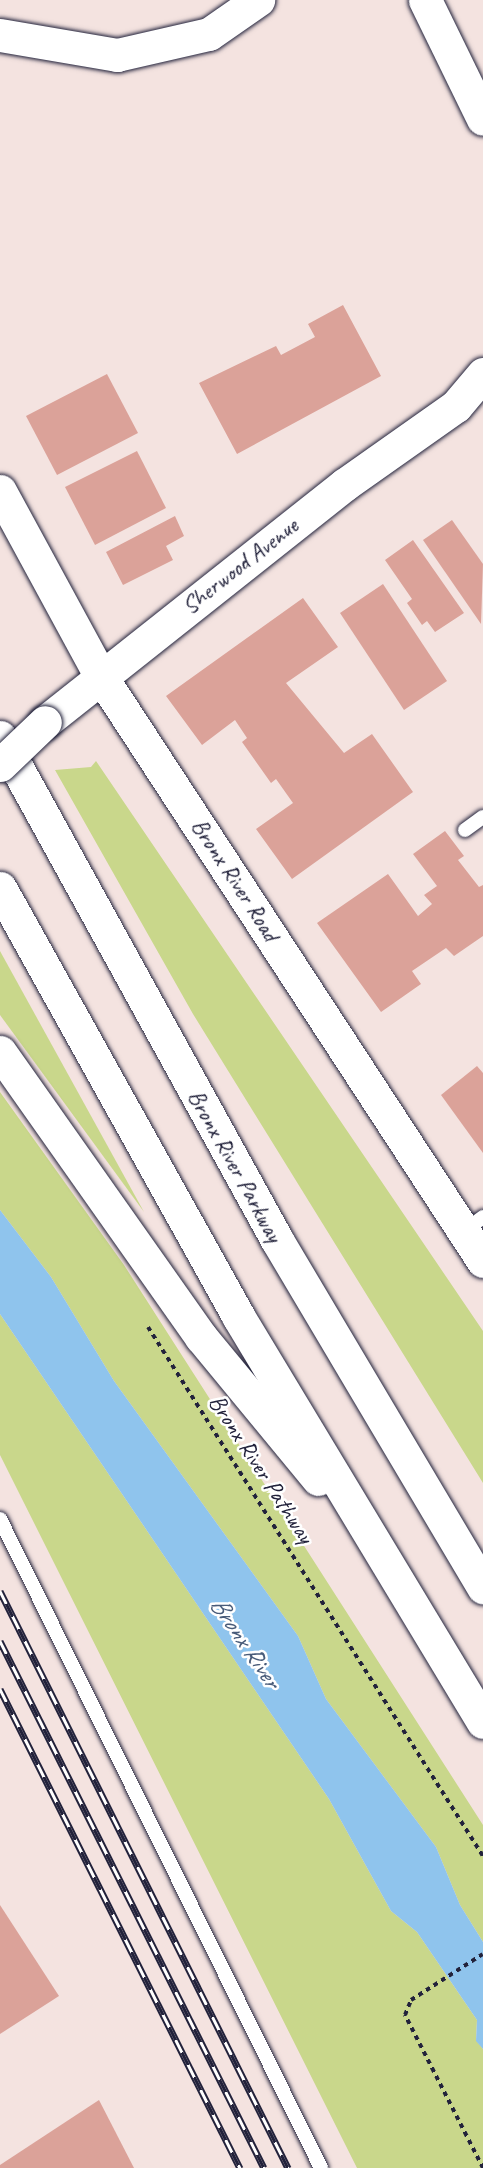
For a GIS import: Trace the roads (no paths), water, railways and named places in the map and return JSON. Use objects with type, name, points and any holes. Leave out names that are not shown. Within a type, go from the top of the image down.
[{"type":"main road","points":[[0,35],[117,55],[209,34],[258,0]]},
{"type":"main road","points":[[424,0],[483,119]]},
{"type":"main road","name":"Sherwood Avenue","points":[[0,765],[45,722],[100,675],[344,485],[456,406],[483,375]]},
{"type":"main road","name":"Bronx River Road","points":[[0,491],[100,675],[474,1224],[483,1261]]},
{"type":"main road","name":"Bronx River Parkway","points":[[0,737],[215,1132],[414,1474],[483,1587]]},
{"type":"main road","points":[[0,888],[171,1199],[368,1535],[483,1722]]},
{"type":"main road","points":[[0,1052],[230,1375],[368,1535]]},
{"type":"main road","points":[[414,1474],[483,1556]]},
{"type":"lane","points":[[465,830],[483,817]]},
{"type":"lane","points":[[0,1519],[321,2168]]},
{"type":"water","name":"Bronx River","points":[[0,1210],[51,1277],[114,1381],[298,1636],[326,1699],[436,1847],[460,1905],[483,1942],[483,2049],[476,2041],[477,2020],[417,1932],[391,1911],[329,1799],[0,1314]]},
{"type":"railway","points":[[0,1591],[288,2168]]},
{"type":"railway","points":[[0,1641],[264,2168]]},
{"type":"railway","points":[[0,1689],[240,2168]]}]
